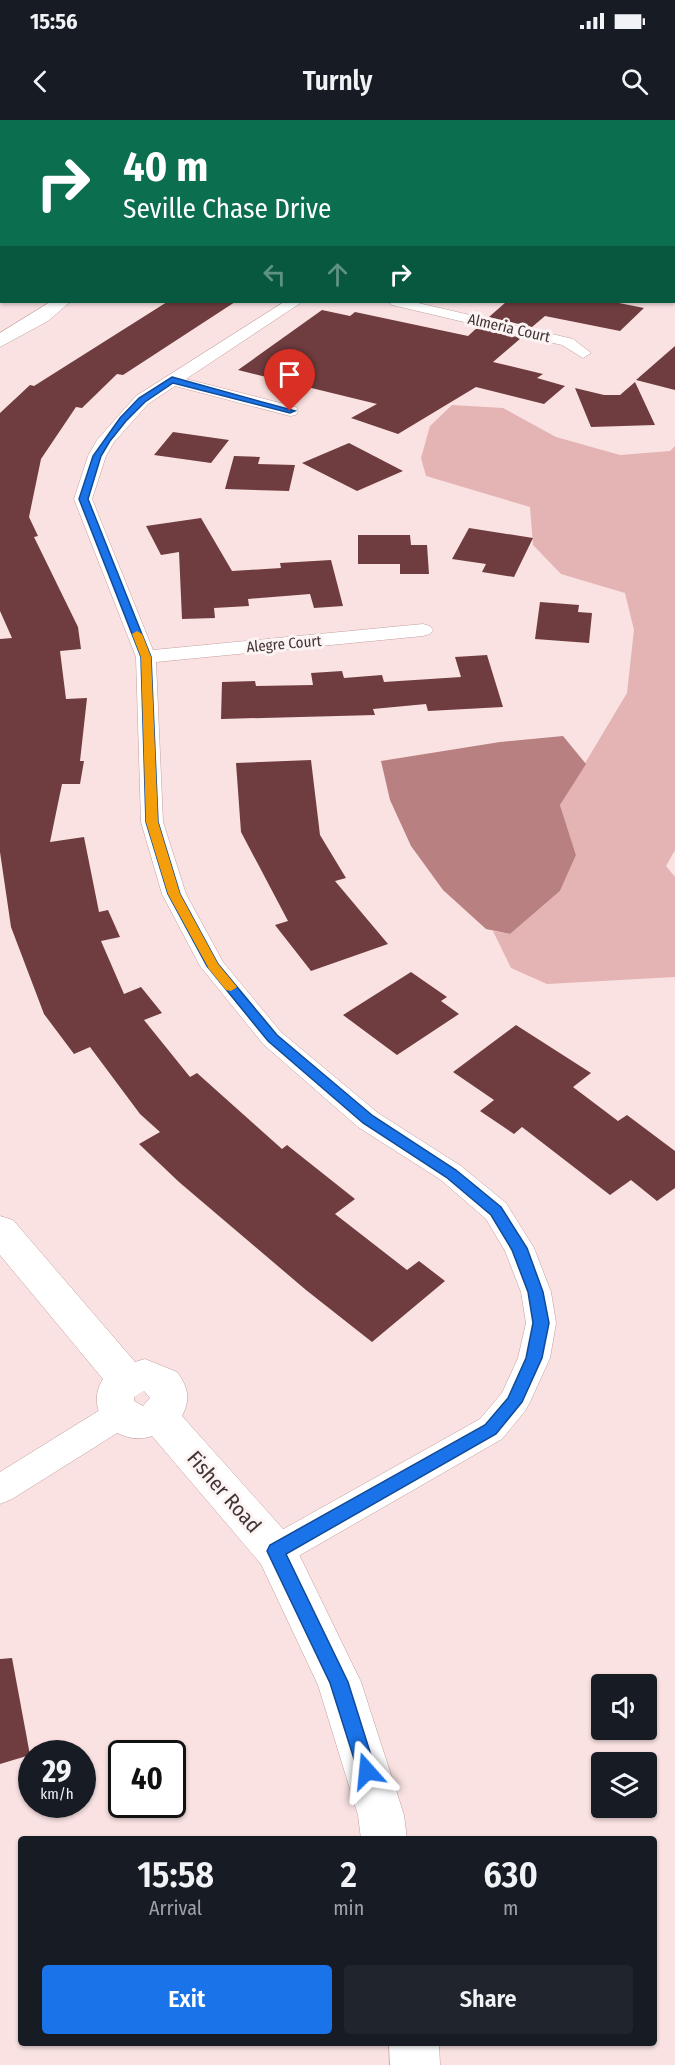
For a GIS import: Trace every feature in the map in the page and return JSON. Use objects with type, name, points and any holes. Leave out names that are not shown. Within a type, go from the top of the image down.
[{"type":"street","points":[[0,341],[60,303]]},
{"type":"street","points":[[276,1551],[491,1430],[514,1402],[534,1358],[541,1323],[536,1292],[519,1248],[496,1211],[451,1173],[368,1120],[272,1038],[213,966],[174,894],[152,822],[146,657],[83,499],[97,456],[123,419],[142,400],[292,303]]},
{"type":"street","name":"Almeria Court","points":[[400,303],[567,342],[583,353]]},
{"type":"street","points":[[172,380],[290,411]]},
{"type":"street","name":"Alegre Court","points":[[146,657],[423,630]]},
{"type":"street","name":"Fisher Road","points":[[0,1230],[135,1404],[276,1551],[339,1682],[381,1815],[384,1836]]},
{"type":"street","points":[[0,1489],[135,1404]]},
{"type":"street","points":[[414,2046],[415,2065]]},
{"type":"shaded area","points":[[452,405],[503,408],[556,437],[620,455],[670,451],[675,446],[675,850],[666,866],[675,877],[675,977],[547,984],[511,968],[493,931],[510,934],[560,891],[576,855],[560,805],[627,693],[634,630],[625,593],[561,574],[533,545],[530,507],[426,476],[421,458],[430,426]]},
{"type":"shaded area","points":[[563,736],[586,764],[560,805],[576,855],[560,891],[510,934],[486,929],[443,890],[411,846],[390,800],[381,761],[500,742]]},
{"type":"building","points":[[165,303],[233,303],[123,375],[117,374],[82,408],[76,407],[41,459],[29,517],[38,536],[34,537],[78,627],[81,649],[60,651],[66,699],[87,698],[80,761],[84,761],[80,784],[62,784],[50,842],[84,837],[99,912],[108,910],[120,937],[101,941],[124,994],[141,987],[162,1013],[144,1020],[190,1077],[197,1073],[282,1149],[287,1145],[355,1199],[335,1214],[407,1270],[419,1261],[445,1281],[372,1342],[306,1290],[179,1182],[139,1144],[160,1132],[140,1114],[90,1047],[74,1054],[44,1014],[11,927],[0,852],[0,639],[12,638],[0,611],[0,413],[30,385],[34,386]]},
{"type":"building","points":[[505,303],[619,303],[644,308],[620,331],[545,316],[532,327],[489,317]]},
{"type":"building","points":[[322,310],[350,316],[355,312],[468,336],[478,327],[521,338],[493,362],[543,374],[537,378],[565,386],[544,404],[476,387],[398,434],[351,418],[377,404],[238,370]]},
{"type":"building","points":[[675,346],[675,390],[636,380]]},
{"type":"building","points":[[635,382],[655,425],[591,427],[575,388],[604,395],[620,395]]},
{"type":"building","points":[[173,432],[229,440],[211,463],[154,455]]},
{"type":"building","points":[[349,443],[403,471],[357,491],[302,463]]},
{"type":"building","points":[[234,456],[260,457],[258,464],[295,465],[289,491],[225,489]]},
{"type":"building","points":[[201,518],[232,571],[281,568],[280,563],[331,560],[343,606],[314,608],[310,594],[248,599],[249,606],[214,608],[215,618],[182,619],[179,552],[161,555],[146,526]]},
{"type":"building","points":[[469,528],[533,538],[514,577],[482,572],[486,564],[452,559]]},
{"type":"building","points":[[358,535],[410,535],[411,545],[427,545],[429,574],[400,574],[400,564],[358,564]]},
{"type":"building","points":[[540,602],[579,605],[578,612],[592,613],[589,643],[535,639]]},
{"type":"building","points":[[487,655],[503,707],[428,711],[426,704],[373,709],[375,715],[221,719],[222,682],[255,681],[256,686],[313,685],[311,673],[342,671],[344,678],[382,675],[384,682],[461,677],[455,657]]},
{"type":"building","points":[[311,760],[320,835],[346,878],[335,881],[388,944],[311,971],[275,925],[288,921],[241,832],[236,763]]},
{"type":"building","points":[[411,972],[447,997],[441,1001],[459,1014],[397,1055],[343,1015]]},
{"type":"building","points":[[516,1025],[591,1073],[573,1087],[618,1121],[627,1115],[675,1151],[675,1188],[657,1201],[631,1180],[610,1195],[522,1127],[514,1134],[480,1111],[494,1100],[453,1072]]},
{"type":"building","points":[[12,1658],[27,1740],[18,1740],[18,1759],[0,1764],[0,1659]]},
{"type":"slow traffic","points":[[137,634],[146,657],[152,822],[174,894],[213,966],[231,987]]},
{"type":"route","points":[[290,411],[172,380],[142,400],[106,441],[97,456],[83,499],[146,657],[152,822],[174,894],[213,966],[272,1038],[368,1120],[451,1173],[496,1211],[519,1248],[536,1292],[541,1323],[534,1358],[514,1402],[491,1430],[276,1551],[339,1682],[367,1771]]}]
